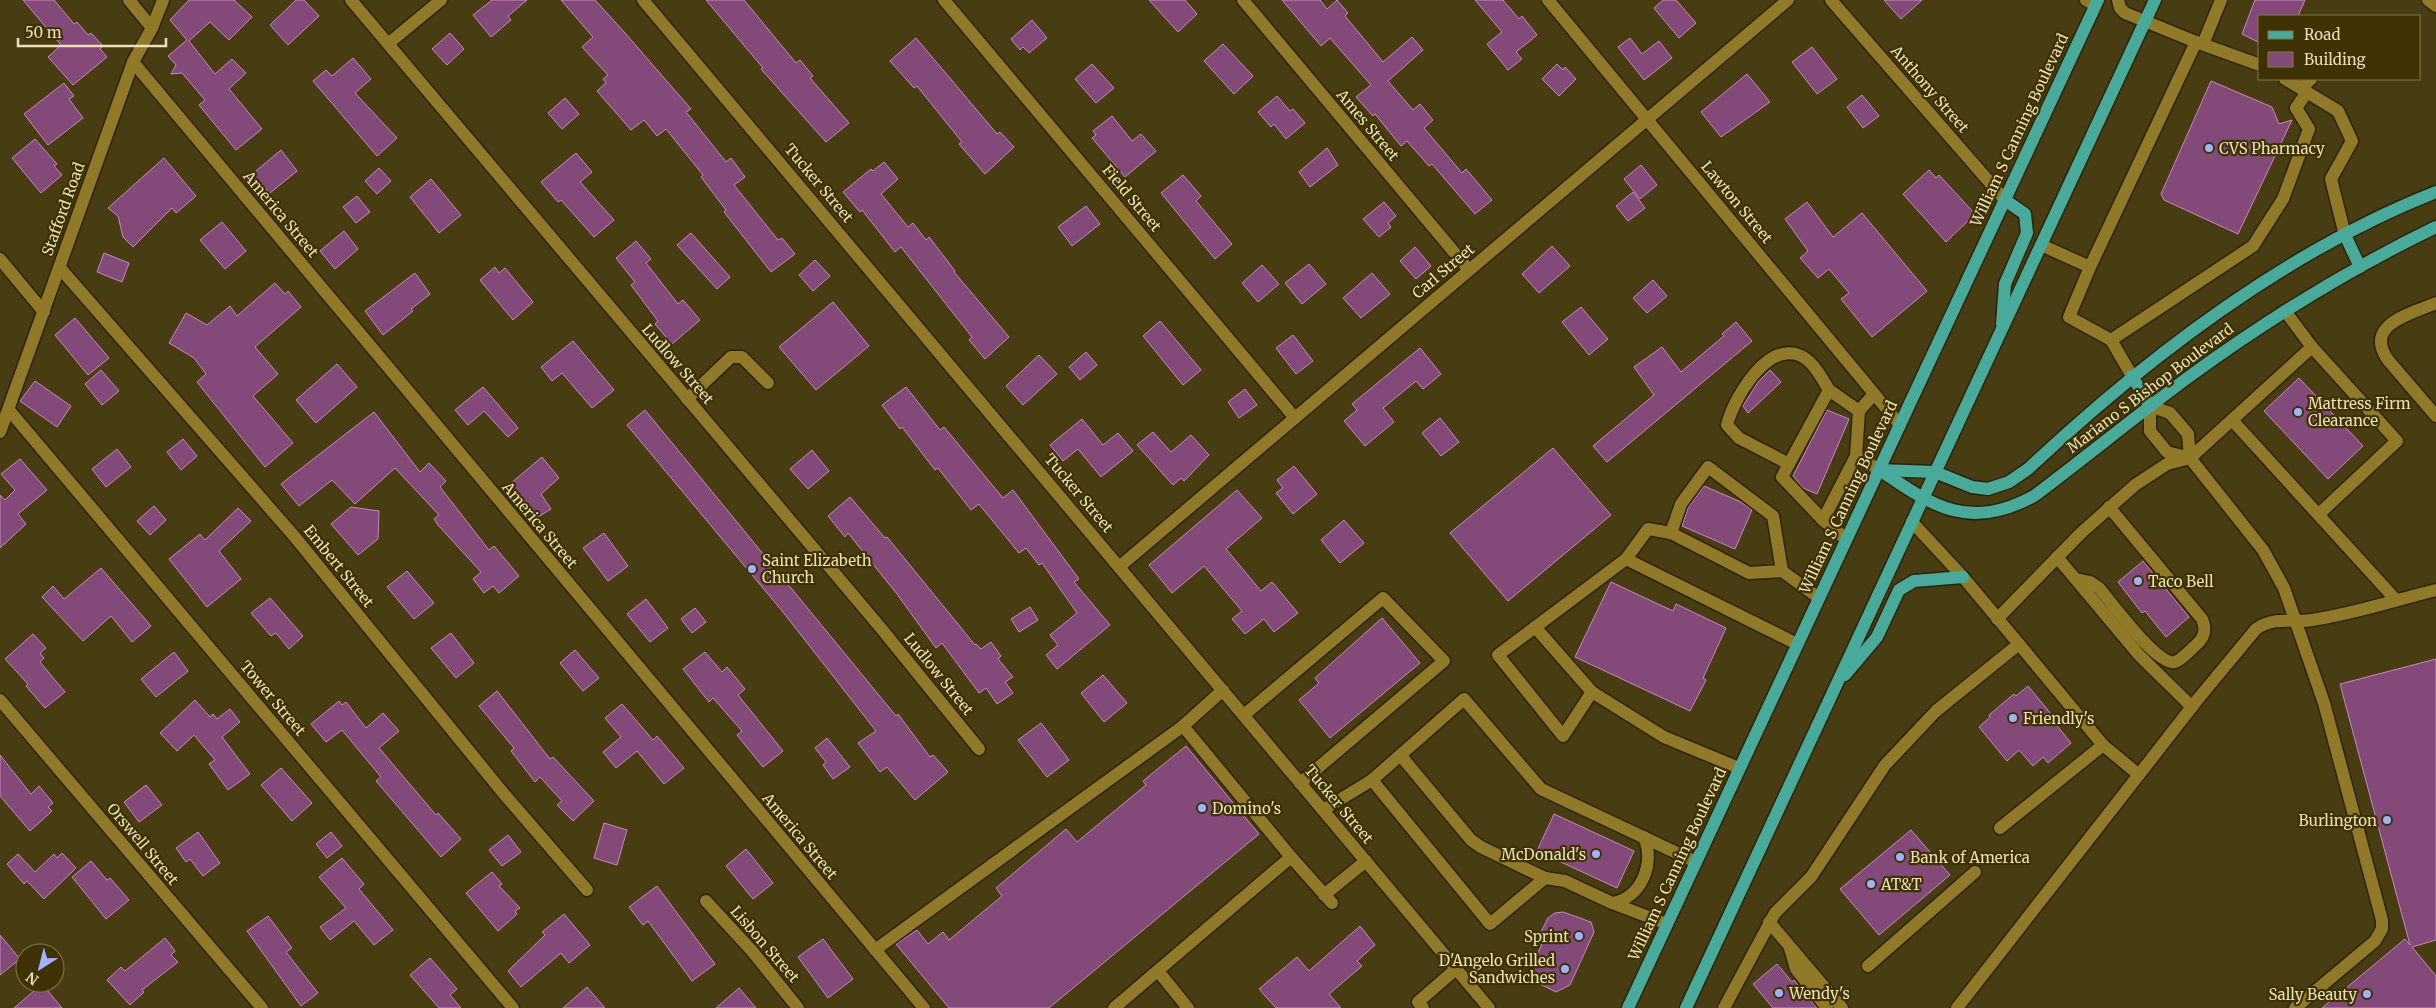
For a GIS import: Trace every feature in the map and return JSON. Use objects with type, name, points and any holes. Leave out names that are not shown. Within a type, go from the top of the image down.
[{"type":"main road","points":[[1686,1008],[2155,0]]},
{"type":"main road","name":"William S Canning Boulevard","points":[[1628,1008],[2005,200],[2093,2]]},
{"type":"main road","name":"Mariano S Bishop Boulevard","points":[[1880,470],[1935,472],[1981,489],[2009,482],[2024,472],[2132,376],[2237,300],[2345,235],[2388,212],[2436,192]]},
{"type":"main road","points":[[2002,331],[2005,284],[2026,233],[2025,214],[2005,200]]},
{"type":"main road","name":"Mariano S Bishop Boulevard","points":[[1880,470],[1922,499],[1960,512],[1991,513],[2014,508],[2034,496],[2150,406],[2285,311],[2360,267],[2436,227]]},
{"type":"main road","points":[[2345,235],[2360,267]]},
{"type":"main road","points":[[2132,376],[2150,406]]},
{"type":"main road","points":[[1834,689],[1877,637],[1899,590],[1914,581],[1964,577]]},
{"type":"street","points":[[129,0],[152,28]]},
{"type":"street","name":"Stafford Road","points":[[0,432],[133,62],[152,28],[163,0]]},
{"type":"street","name":"Ludlow Street","points":[[351,0],[389,43],[580,274],[874,620],[980,749]]},
{"type":"street","points":[[389,43],[441,0]]},
{"type":"street","name":"Tucker Street","points":[[643,0],[1489,1008]]},
{"type":"street","name":"Field Street","points":[[944,0],[1295,418]]},
{"type":"street","name":"Ames Street","points":[[1243,0],[1469,270]]},
{"type":"street","name":"Lawton Street","points":[[1548,0],[1900,425]]},
{"type":"street","name":"Carl Street","points":[[1119,567],[1788,0]]},
{"type":"street","name":"Anthony Street","points":[[1831,0],[2005,200]]},
{"type":"street","points":[[2118,0],[2120,8],[2125,13],[2199,43],[2258,63]]},
{"type":"street","points":[[2132,376],[2111,340],[2069,316],[2090,267],[2221,0]]},
{"type":"street","points":[[2428,0],[2436,6]]},
{"type":"street","name":"America Street","points":[[133,62],[924,1008]]},
{"type":"street","points":[[2287,80],[2338,110],[2352,141],[2331,179],[2345,235]]},
{"type":"street","points":[[2111,340],[2253,246],[2283,199],[2309,129],[2296,108],[2310,80]]},
{"type":"street","points":[[2042,245],[2090,267]]},
{"type":"street","points":[[0,259],[44,312]]},
{"type":"street","name":"Embert Street","points":[[60,268],[294,536],[504,794],[587,890]]},
{"type":"street","points":[[2436,303],[2391,323],[2382,333],[2380,339],[2381,346],[2388,360],[2436,416]]},
{"type":"street","points":[[2285,311],[2312,347],[2398,441],[2319,514]]},
{"type":"street","points":[[1997,619],[2057,556],[2109,507],[2156,470],[2167,464],[2190,458],[2312,347]]},
{"type":"street","points":[[1789,464],[1740,438],[1727,425],[1730,410],[1748,380],[1775,355],[1796,354],[1810,362],[1829,390],[1859,411]]},
{"type":"street","points":[[687,399],[731,357],[742,357],[768,383]]},
{"type":"street","points":[[1829,390],[1782,477],[1823,520],[1846,539]]},
{"type":"street","points":[[1823,520],[1856,456],[1859,411],[1874,394]]},
{"type":"street","points":[[2190,458],[2168,452],[2150,432],[2150,406],[2170,413],[2188,434],[2190,458],[2271,562],[2284,588],[2297,620],[2324,703],[2383,924],[2381,933],[2375,941],[2294,1008]]},
{"type":"street","name":"Tower Street","points":[[9,410],[513,1008]]},
{"type":"street","points":[[2232,420],[2396,600]]},
{"type":"street","points":[[1856,456],[1880,470]]},
{"type":"street","points":[[1672,533],[1681,504],[1708,467],[1773,516],[1782,572]]},
{"type":"street","points":[[2076,579],[2090,582],[2100,588],[2150,648],[2165,660],[2178,661],[2202,639],[2205,629],[2202,619],[2109,507]]},
{"type":"street","points":[[1912,522],[1964,577],[2103,745],[2139,775]]},
{"type":"street","points":[[1592,692],[1564,736],[1498,655],[1626,559],[1648,529],[1672,533],[1749,573],[1782,572],[1819,598]]},
{"type":"street","points":[[2057,556],[2139,655],[2192,707]]},
{"type":"street","points":[[1626,559],[1797,644]]},
{"type":"street","points":[[1957,1008],[2192,707],[2256,629],[2271,621],[2312,620],[2436,590]]},
{"type":"street","points":[[1244,716],[1382,598],[1444,661],[1300,783]]},
{"type":"street","points":[[1535,627],[1592,692],[1664,737],[1739,768]]},
{"type":"street","points":[[1726,1007],[1769,922],[1783,903],[1811,877],[1876,778],[1909,737],[1936,710],[2020,644]]},
{"type":"street","points":[[875,950],[1183,726],[1223,690]]},
{"type":"street","points":[[1323,810],[1372,780],[1401,756],[1426,730],[1464,699],[1541,789],[1696,862]]},
{"type":"street","name":"Orswell Street","points":[[0,700],[262,1008]]},
{"type":"street","points":[[1183,726],[1328,899],[1366,861]]},
{"type":"street","points":[[2000,828],[2103,745]]},
{"type":"street","points":[[1401,756],[1471,840],[1480,847],[1545,878],[1566,881],[1612,903],[1667,924]]},
{"type":"street","points":[[1372,780],[1490,924],[1545,878]]},
{"type":"street","points":[[1612,903],[1624,901],[1637,889],[1649,861],[1649,849],[1644,838]]},
{"type":"street","points":[[1114,1008],[1291,857]]},
{"type":"street","points":[[1868,966],[1975,872]]},
{"type":"street","name":"Lisbon Street","points":[[706,901],[752,951],[798,1008]]},
{"type":"street","points":[[1769,922],[1842,1008]]},
{"type":"street","points":[[1790,945],[1796,969],[1827,1008]]},
{"type":"street","points":[[1416,1006],[1456,969]]},
{"type":"street","points":[[1158,971],[1188,1008]]},
{"type":"building","points":[[23,0],[54,0],[74,24],[77,22],[88,35],[91,33],[103,46],[100,49],[107,57],[73,85],[48,57],[61,45]]},
{"type":"building","points":[[189,0],[234,0],[252,17],[229,40],[210,22],[189,41],[215,74],[232,59],[246,73],[229,89],[262,129],[236,150],[199,105],[205,100],[182,73],[171,74],[176,65],[168,56],[187,40],[170,20]]},
{"type":"building","points":[[296,0],[304,0],[319,16],[288,45],[270,25]]},
{"type":"building","points":[[492,0],[527,0],[508,16],[511,20],[491,37],[473,15]]},
{"type":"building","points":[[561,0],[595,0],[691,109],[686,112],[726,162],[731,158],[745,177],[734,185],[778,240],[782,238],[795,254],[771,272],[724,212],[726,210],[701,177],[703,175],[666,129],[657,136],[644,120],[631,130],[597,91],[606,83],[603,79],[608,75],[582,47],[593,37]]},
{"type":"building","points":[[706,0],[744,0],[796,63],[800,60],[813,76],[810,78],[849,123],[826,142],[761,69],[763,68]]},
{"type":"building","points":[[1149,0],[1185,0],[1197,14],[1178,32]]},
{"type":"building","points":[[1282,0],[1320,0],[1327,9],[1337,0],[1348,13],[1345,16],[1383,62],[1412,37],[1423,50],[1388,81],[1413,110],[1420,104],[1433,120],[1424,128],[1462,173],[1466,169],[1492,200],[1475,214],[1432,164],[1429,166],[1407,141],[1401,146],[1375,114],[1373,116],[1356,97],[1371,85],[1330,38],[1321,46]]},
{"type":"building","points":[[1475,0],[1503,0],[1519,19],[1522,16],[1537,35],[1516,52],[1522,59],[1508,70],[1487,44],[1502,32]]},
{"type":"building","points":[[1663,0],[1676,0],[1696,23],[1679,38],[1654,8]]},
{"type":"building","points":[[1884,0],[1922,0],[1901,19]]},
{"type":"building","points":[[2255,0],[2305,0],[2298,15],[2258,15],[2258,42],[2242,34]]},
{"type":"building","points":[[1032,20],[1047,38],[1029,53],[1023,47],[1020,50],[1011,39]]},
{"type":"building","points":[[450,33],[464,49],[447,65],[432,49]]},
{"type":"building","points":[[916,38],[997,134],[1000,132],[1014,147],[985,174],[959,144],[962,142],[917,86],[914,88],[890,61]]},
{"type":"building","points":[[1630,38],[1642,54],[1659,41],[1672,58],[1644,80],[1618,47]]},
{"type":"building","points":[[1223,44],[1253,76],[1234,94],[1204,61]]},
{"type":"building","points":[[1812,47],[1837,79],[1817,94],[1792,62]]},
{"type":"building","points":[[353,58],[371,79],[355,93],[397,138],[377,156],[313,81],[326,70],[332,76]]},
{"type":"building","points":[[1092,64],[1114,88],[1096,103],[1075,79]]},
{"type":"building","points":[[1557,64],[1563,70],[1565,67],[1576,79],[1559,96],[1542,79]]},
{"type":"building","points":[[1747,74],[1770,102],[1721,137],[1701,112]]},
{"type":"building","points":[[2211,81],[2272,107],[2279,124],[2292,120],[2238,234],[2164,200],[2161,194]]},
{"type":"building","points":[[64,83],[74,96],[69,99],[83,118],[48,145],[24,114]]},
{"type":"building","points":[[1862,95],[1879,116],[1863,128],[1847,107]]},
{"type":"building","points":[[1277,96],[1290,111],[1293,109],[1305,123],[1286,139],[1274,124],[1271,127],[1258,112]]},
{"type":"building","points":[[565,98],[579,114],[562,129],[548,113]]},
{"type":"building","points":[[1112,116],[1132,141],[1141,134],[1156,151],[1125,177],[1092,138],[1096,135],[1093,131]]},
{"type":"building","points":[[35,139],[57,164],[54,166],[62,175],[41,193],[12,158]]},
{"type":"building","points":[[1327,148],[1338,165],[1310,187],[1299,172]]},
{"type":"building","points":[[281,150],[297,171],[270,193],[251,175]]},
{"type":"building","points":[[576,153],[592,172],[580,182],[614,220],[594,237],[561,200],[558,202],[541,182]]},
{"type":"building","points":[[164,158],[196,196],[176,213],[172,208],[133,247],[123,237],[118,216],[108,208]]},
{"type":"building","points":[[884,162],[898,179],[881,194],[908,227],[913,223],[926,240],[929,237],[954,272],[1009,337],[985,359],[969,340],[972,337],[901,247],[895,252],[862,210],[860,212],[843,192],[871,169],[873,171]]},
{"type":"building","points":[[1641,165],[1657,185],[1640,199],[1624,179]]},
{"type":"building","points":[[379,168],[391,181],[377,194],[365,181]]},
{"type":"building","points":[[1929,170],[1936,178],[1939,175],[1975,214],[1946,242],[1903,194]]},
{"type":"building","points":[[1183,175],[1201,196],[1196,201],[1232,244],[1215,259],[1161,193]]},
{"type":"building","points":[[431,179],[461,215],[439,233],[410,197]]},
{"type":"building","points":[[1633,192],[1645,208],[1628,221],[1616,206]]},
{"type":"building","points":[[357,196],[370,212],[356,223],[343,207]]},
{"type":"building","points":[[1384,202],[1396,216],[1388,223],[1391,227],[1379,237],[1363,219]]},
{"type":"building","points":[[1807,202],[1833,237],[1862,213],[1927,291],[1872,337],[1841,299],[1849,293],[1829,269],[1818,278],[1800,258],[1808,251],[1785,219]]},
{"type":"building","points":[[1086,206],[1100,224],[1072,246],[1058,227]]},
{"type":"building","points":[[222,222],[246,251],[225,269],[200,240]]},
{"type":"building","points":[[344,231],[358,249],[335,269],[320,251]]},
{"type":"building","points":[[691,233],[730,277],[717,289],[677,245]]},
{"type":"building","points":[[636,241],[651,259],[646,263],[678,304],[683,300],[700,320],[672,344],[655,324],[658,321],[631,285],[635,282],[616,258]]},
{"type":"building","points":[[1552,246],[1570,266],[1539,293],[1522,274]]},
{"type":"building","points":[[1415,247],[1431,266],[1416,279],[1400,261]]},
{"type":"building","points":[[104,253],[129,263],[122,282],[97,272]]},
{"type":"building","points":[[815,260],[830,276],[813,291],[799,275]]},
{"type":"building","points":[[1309,264],[1326,284],[1302,304],[1285,283]]},
{"type":"building","points":[[1262,265],[1279,284],[1258,302],[1242,283]]},
{"type":"building","points":[[495,267],[499,273],[505,268],[533,302],[513,320],[480,280]]},
{"type":"building","points":[[415,273],[430,294],[411,309],[413,311],[383,335],[365,311]]},
{"type":"building","points":[[1372,273],[1390,294],[1361,318],[1343,298]]},
{"type":"building","points":[[1653,280],[1667,296],[1647,313],[1633,298]]},
{"type":"building","points":[[275,283],[285,294],[288,291],[301,307],[255,347],[278,374],[253,396],[293,443],[265,467],[197,382],[206,374],[194,358],[169,343],[186,313],[207,325],[230,306],[237,316]]},
{"type":"building","points":[[833,302],[869,346],[816,390],[779,347]]},
{"type":"building","points":[[1581,307],[1608,339],[1589,355],[1562,322]]},
{"type":"building","points":[[75,318],[109,358],[88,375],[55,335]]},
{"type":"building","points":[[1160,321],[1201,370],[1183,385],[1143,336]]},
{"type":"building","points":[[1736,322],[1752,341],[1607,462],[1593,446],[1654,395],[1634,367],[1662,347],[1681,372],[1724,336],[1722,334]]},
{"type":"building","points":[[1293,335],[1313,361],[1296,374],[1276,348]]},
{"type":"building","points":[[573,341],[614,390],[592,408],[562,373],[552,381],[541,367]]},
{"type":"building","points":[[1420,348],[1441,374],[1423,389],[1416,381],[1383,408],[1394,422],[1365,446],[1344,421],[1357,410],[1352,404]]},
{"type":"building","points":[[1086,352],[1097,365],[1080,380],[1069,367]]},
{"type":"building","points":[[1039,355],[1057,374],[1023,405],[1006,386]]},
{"type":"building","points":[[337,364],[357,387],[316,423],[296,400]]},
{"type":"building","points":[[101,370],[119,391],[102,405],[85,384]]},
{"type":"building","points":[[1770,370],[1781,382],[1748,413],[1743,406],[1758,382]]},
{"type":"building","points":[[2299,378],[2363,446],[2328,479],[2264,411]]},
{"type":"building","points":[[35,381],[71,406],[57,427],[20,401]]},
{"type":"building","points":[[483,387],[518,428],[508,437],[484,411],[468,425],[455,410]]},
{"type":"building","points":[[906,387],[940,430],[944,427],[1003,498],[1013,490],[1079,579],[1074,582],[1110,625],[1057,669],[1046,655],[1058,645],[1050,635],[1077,613],[1042,563],[1039,565],[1026,548],[1019,553],[979,504],[971,510],[938,468],[935,470],[902,427],[900,429],[882,405]]},
{"type":"building","points":[[1245,389],[1257,405],[1239,418],[1228,402]]},
{"type":"building","points":[[645,410],[896,716],[898,714],[930,757],[933,755],[948,772],[915,800],[887,767],[880,772],[858,743],[876,731],[783,612],[627,425]]},
{"type":"building","points":[[1827,410],[1849,419],[1817,494],[1803,488],[1793,476]]},
{"type":"building","points":[[374,412],[420,472],[429,463],[446,481],[440,487],[489,550],[494,546],[519,576],[499,593],[493,586],[484,593],[473,579],[481,572],[438,525],[434,519],[439,515],[395,468],[355,504],[332,480],[299,506],[281,484]]},
{"type":"building","points":[[1440,418],[1459,442],[1441,456],[1422,433]]},
{"type":"building","points":[[1082,419],[1103,445],[1118,433],[1133,451],[1101,477],[1078,449],[1063,461],[1050,445]]},
{"type":"building","points":[[1153,432],[1171,452],[1191,435],[1209,455],[1184,481],[1181,478],[1173,485],[1137,445]]},
{"type":"building","points":[[183,439],[197,456],[181,470],[167,452]]},
{"type":"building","points":[[1553,448],[1611,515],[1508,601],[1450,533]]},
{"type":"building","points":[[117,449],[131,467],[106,487],[92,469]]},
{"type":"building","points":[[812,450],[829,471],[808,489],[790,469]]},
{"type":"building","points":[[542,457],[559,478],[541,494],[551,509],[538,517],[510,484]]},
{"type":"building","points":[[20,459],[47,490],[18,514],[26,524],[0,548],[0,495],[5,500],[15,490],[1,474]]},
{"type":"building","points":[[1294,466],[1317,494],[1293,514],[1276,493],[1283,488],[1277,480]]},
{"type":"building","points":[[1704,486],[1741,502],[1752,510],[1735,549],[1682,526],[1688,508]]},
{"type":"building","points":[[1237,490],[1262,518],[1226,549],[1261,591],[1272,582],[1298,613],[1274,632],[1264,619],[1245,634],[1232,619],[1242,611],[1204,566],[1172,593],[1149,565]]},
{"type":"building","points":[[850,497],[885,538],[887,537],[975,645],[981,649],[991,642],[1001,656],[998,659],[1013,677],[1005,682],[1013,693],[997,704],[986,688],[979,693],[942,643],[936,648],[897,594],[848,533],[845,537],[828,516]]},
{"type":"building","points":[[154,506],[166,520],[150,535],[137,521]]},
{"type":"building","points":[[351,507],[379,511],[378,539],[358,555],[331,524]]},
{"type":"building","points":[[238,508],[251,521],[219,551],[241,579],[207,607],[169,559],[200,534],[205,540]]},
{"type":"building","points":[[1344,520],[1364,543],[1340,563],[1321,540]]},
{"type":"building","points":[[604,533],[628,566],[608,581],[583,548]]},
{"type":"building","points":[[2143,561],[2189,617],[2166,637],[2145,611],[2142,613],[2118,582]]},
{"type":"building","points":[[101,568],[151,626],[132,642],[111,616],[83,641],[42,597],[53,586],[64,599]]},
{"type":"building","points":[[407,571],[434,603],[414,619],[387,587]]},
{"type":"building","points":[[1611,582],[1673,611],[1676,604],[1726,628],[1703,678],[1706,680],[1690,711],[1575,657]]},
{"type":"building","points":[[270,598],[303,636],[289,649],[276,633],[271,636],[251,613]]},
{"type":"building","points":[[646,599],[668,628],[650,642],[627,614]]},
{"type":"building","points":[[1030,607],[1038,620],[1019,632],[1011,619]]},
{"type":"building","points":[[695,608],[706,622],[692,633],[681,619]]},
{"type":"building","points":[[1382,618],[1420,663],[1330,738],[1299,700],[1319,683],[1315,678]]},
{"type":"building","points":[[451,633],[474,663],[456,678],[431,648]]},
{"type":"building","points":[[33,634],[46,648],[40,653],[44,658],[40,662],[65,692],[45,708],[26,686],[28,684],[5,659]]},
{"type":"building","points":[[575,650],[599,678],[583,691],[560,663]]},
{"type":"building","points":[[174,652],[188,671],[156,697],[141,679]]},
{"type":"building","points":[[705,652],[722,672],[727,667],[745,689],[738,695],[783,751],[763,767],[737,735],[742,731],[713,698],[709,702],[683,669]]},
{"type":"building","points":[[2436,659],[2436,940],[2412,947],[2436,976],[2436,1008],[2322,1008],[2405,939],[2410,945],[2340,684]]},
{"type":"building","points":[[1103,675],[1127,703],[1104,722],[1081,693]]},
{"type":"building","points":[[2028,686],[2056,720],[2054,722],[2071,743],[2048,763],[2043,757],[2033,766],[2019,750],[2007,761],[1979,727],[1990,717],[1989,715],[2014,694],[2016,696]]},
{"type":"building","points":[[497,691],[550,759],[553,757],[594,801],[573,821],[557,805],[562,801],[540,777],[535,782],[511,751],[514,748],[479,706]]},
{"type":"building","points":[[195,700],[210,717],[213,714],[217,719],[230,709],[240,722],[222,737],[250,774],[228,790],[209,764],[215,760],[194,735],[177,751],[160,733]]},
{"type":"building","points":[[339,701],[342,705],[346,702],[366,728],[383,713],[399,731],[379,748],[436,815],[438,813],[461,839],[441,857],[376,781],[381,777],[342,730],[326,742],[311,724]]},
{"type":"building","points":[[622,704],[653,740],[657,736],[684,768],[664,784],[637,751],[616,768],[603,752],[621,737],[605,718]]},
{"type":"building","points":[[1041,723],[1069,760],[1047,777],[1018,740]]},
{"type":"building","points":[[827,738],[850,767],[833,779],[823,765],[826,762],[815,748]]},
{"type":"building","points":[[1186,746],[1259,834],[1049,1008],[949,1008],[896,944],[917,930],[928,944],[943,932],[949,940],[1002,896],[996,888],[1066,829],[1077,842],[1146,785],[1143,781]]},
{"type":"building","points":[[0,755],[31,794],[39,786],[53,803],[48,807],[52,811],[30,831],[0,796]]},
{"type":"building","points":[[281,768],[312,803],[292,821],[261,785]]},
{"type":"building","points":[[146,785],[162,805],[139,822],[124,802]]},
{"type":"building","points":[[1554,814],[1634,851],[1617,888],[1537,851]]},
{"type":"building","points":[[604,823],[627,830],[617,865],[594,858]]},
{"type":"building","points":[[1911,830],[1950,875],[1879,935],[1840,889]]},
{"type":"building","points":[[198,832],[220,863],[203,876],[190,859],[186,862],[176,848]]},
{"type":"building","points":[[331,832],[342,846],[327,858],[316,844]]},
{"type":"building","points":[[508,835],[521,852],[502,866],[489,850]]},
{"type":"building","points":[[746,849],[773,883],[753,899],[726,866]]},
{"type":"building","points":[[62,853],[76,868],[44,899],[27,881],[24,884],[7,864],[18,854],[35,872],[54,854],[57,858]]},
{"type":"building","points":[[342,858],[364,884],[359,889],[393,930],[374,945],[354,921],[330,940],[320,927],[346,908],[319,877]]},
{"type":"building","points":[[91,861],[107,880],[110,878],[129,900],[106,919],[72,877]]},
{"type":"building","points":[[492,872],[502,884],[499,886],[520,908],[515,911],[517,914],[498,931],[466,893]]},
{"type":"building","points":[[657,886],[715,964],[692,981],[648,921],[643,925],[629,907]]},
{"type":"building","points":[[1563,912],[1591,922],[1594,932],[1570,985],[1556,992],[1540,984],[1542,979],[1529,973],[1546,935],[1541,932],[1548,918],[1555,913]]},
{"type":"building","points":[[564,914],[590,945],[569,963],[561,953],[521,987],[508,971],[545,935],[542,932]]},
{"type":"building","points":[[268,916],[292,948],[286,952],[318,993],[301,1006],[247,931]]},
{"type":"building","points":[[1360,926],[1375,945],[1357,961],[1362,966],[1329,994],[1341,1008],[1276,1008],[1259,989],[1297,957],[1309,971]]},
{"type":"building","points":[[0,935],[15,953],[15,963],[0,975]]},
{"type":"building","points":[[165,938],[175,951],[171,955],[178,962],[142,990],[144,992],[130,1005],[107,980],[121,967],[125,971]]},
{"type":"building","points":[[823,939],[853,979],[828,998],[798,957]]},
{"type":"building","points":[[430,958],[457,989],[450,995],[461,1008],[439,1008],[410,975]]},
{"type":"building","points":[[1777,964],[1792,982],[1794,980],[1817,1008],[1773,1008],[1753,984]]},
{"type":"building","points":[[587,987],[605,1008],[563,1008]]},
{"type":"building","points":[[739,988],[756,1008],[716,1008]]},
{"type":"building","points":[[32,993],[50,993],[62,1008],[14,1008]]},
{"type":"place","name":"CVS Pharmacy","points":[[2209,148]]},
{"type":"place","name":"Mattress Firm Clearance","points":[[2298,412]]},
{"type":"place","name":"Saint Elizabeth Church","points":[[752,569]]},
{"type":"place","name":"Taco Bell","points":[[2138,581]]},
{"type":"place","name":"Friendly's","points":[[2013,718]]},
{"type":"place","name":"Domino's","points":[[1202,808]]},
{"type":"place","name":"Burlington","points":[[2387,820]]},
{"type":"place","name":"McDonald's","points":[[1596,854]]},
{"type":"place","name":"Bank of America","points":[[1900,857]]},
{"type":"place","name":"AT&T","points":[[1871,884]]},
{"type":"place","name":"Sprint","points":[[1579,936]]},
{"type":"place","name":"D'Angelo Grilled Sandwiches","points":[[1565,969]]},
{"type":"place","name":"Wendy's","points":[[1779,993]]},
{"type":"place","name":"Sally Beauty","points":[[2367,994]]}]
